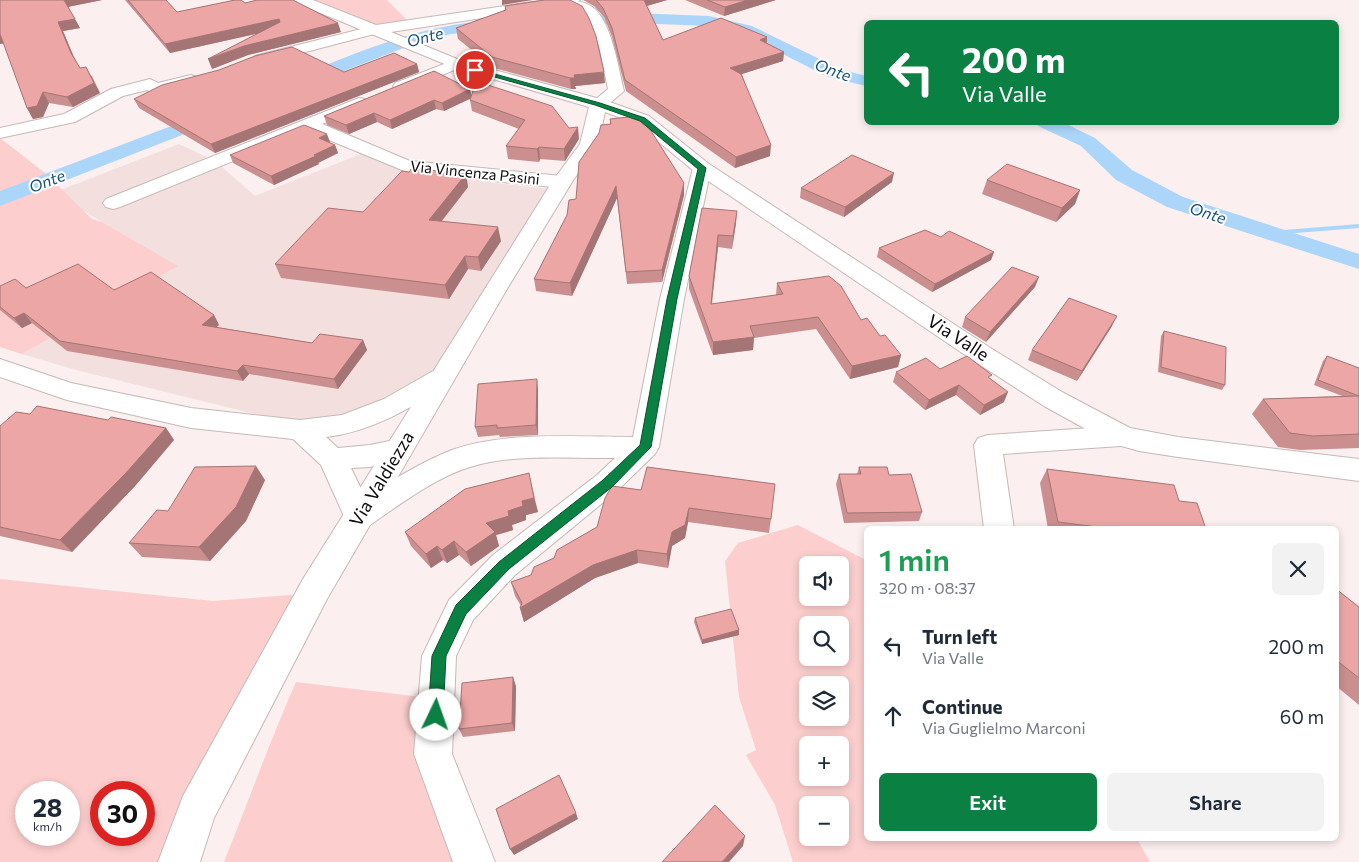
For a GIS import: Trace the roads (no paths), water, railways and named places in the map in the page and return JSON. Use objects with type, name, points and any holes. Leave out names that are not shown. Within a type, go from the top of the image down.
[{"type":"street","name":"Via Valle","points":[[301,0],[457,64],[521,84],[598,104],[643,120],[702,168],[991,360],[1053,399],[1121,436],[1178,447],[1359,470]]},
{"type":"street","points":[[244,64],[373,30],[571,0],[590,12],[606,46],[616,91],[598,104]]},
{"type":"street","points":[[113,203],[457,64]]},
{"type":"street","points":[[0,133],[69,118],[117,92],[208,76]]},
{"type":"street","name":"Via Valdiezza","points":[[179,862],[197,810],[315,589],[562,182],[589,144],[598,104]]},
{"type":"street","name":"Via Vincenza Pasini","points":[[306,124],[407,166],[562,182]]},
{"type":"street","points":[[474,862],[433,754],[439,656],[461,610],[498,572],[608,483],[645,447],[672,299],[702,168]]},
{"type":"street","points":[[0,368],[67,391],[190,418],[300,430],[345,425],[392,406],[442,378]]},
{"type":"street","points":[[345,425],[375,432],[399,450]]},
{"type":"street","points":[[300,430],[332,459],[359,516],[416,479],[461,458],[501,449],[645,447]]},
{"type":"street","points":[[999,526],[988,445],[1121,436]]},
{"type":"street","points":[[332,459],[370,456],[399,450]]},
{"type":"waterway","name":"Onte","points":[[560,21],[633,18],[709,21],[746,29],[834,73],[864,80]]},
{"type":"waterway","name":"Onte","points":[[297,83],[418,37],[451,29],[498,25]]},
{"type":"waterway","name":"Onte","points":[[0,199],[216,115]]},
{"type":"waterway","name":"Onte","points":[[1051,125],[1088,142],[1124,175],[1175,202],[1359,262]]},
{"type":"waterway","points":[[1271,233],[1359,226]]}]
